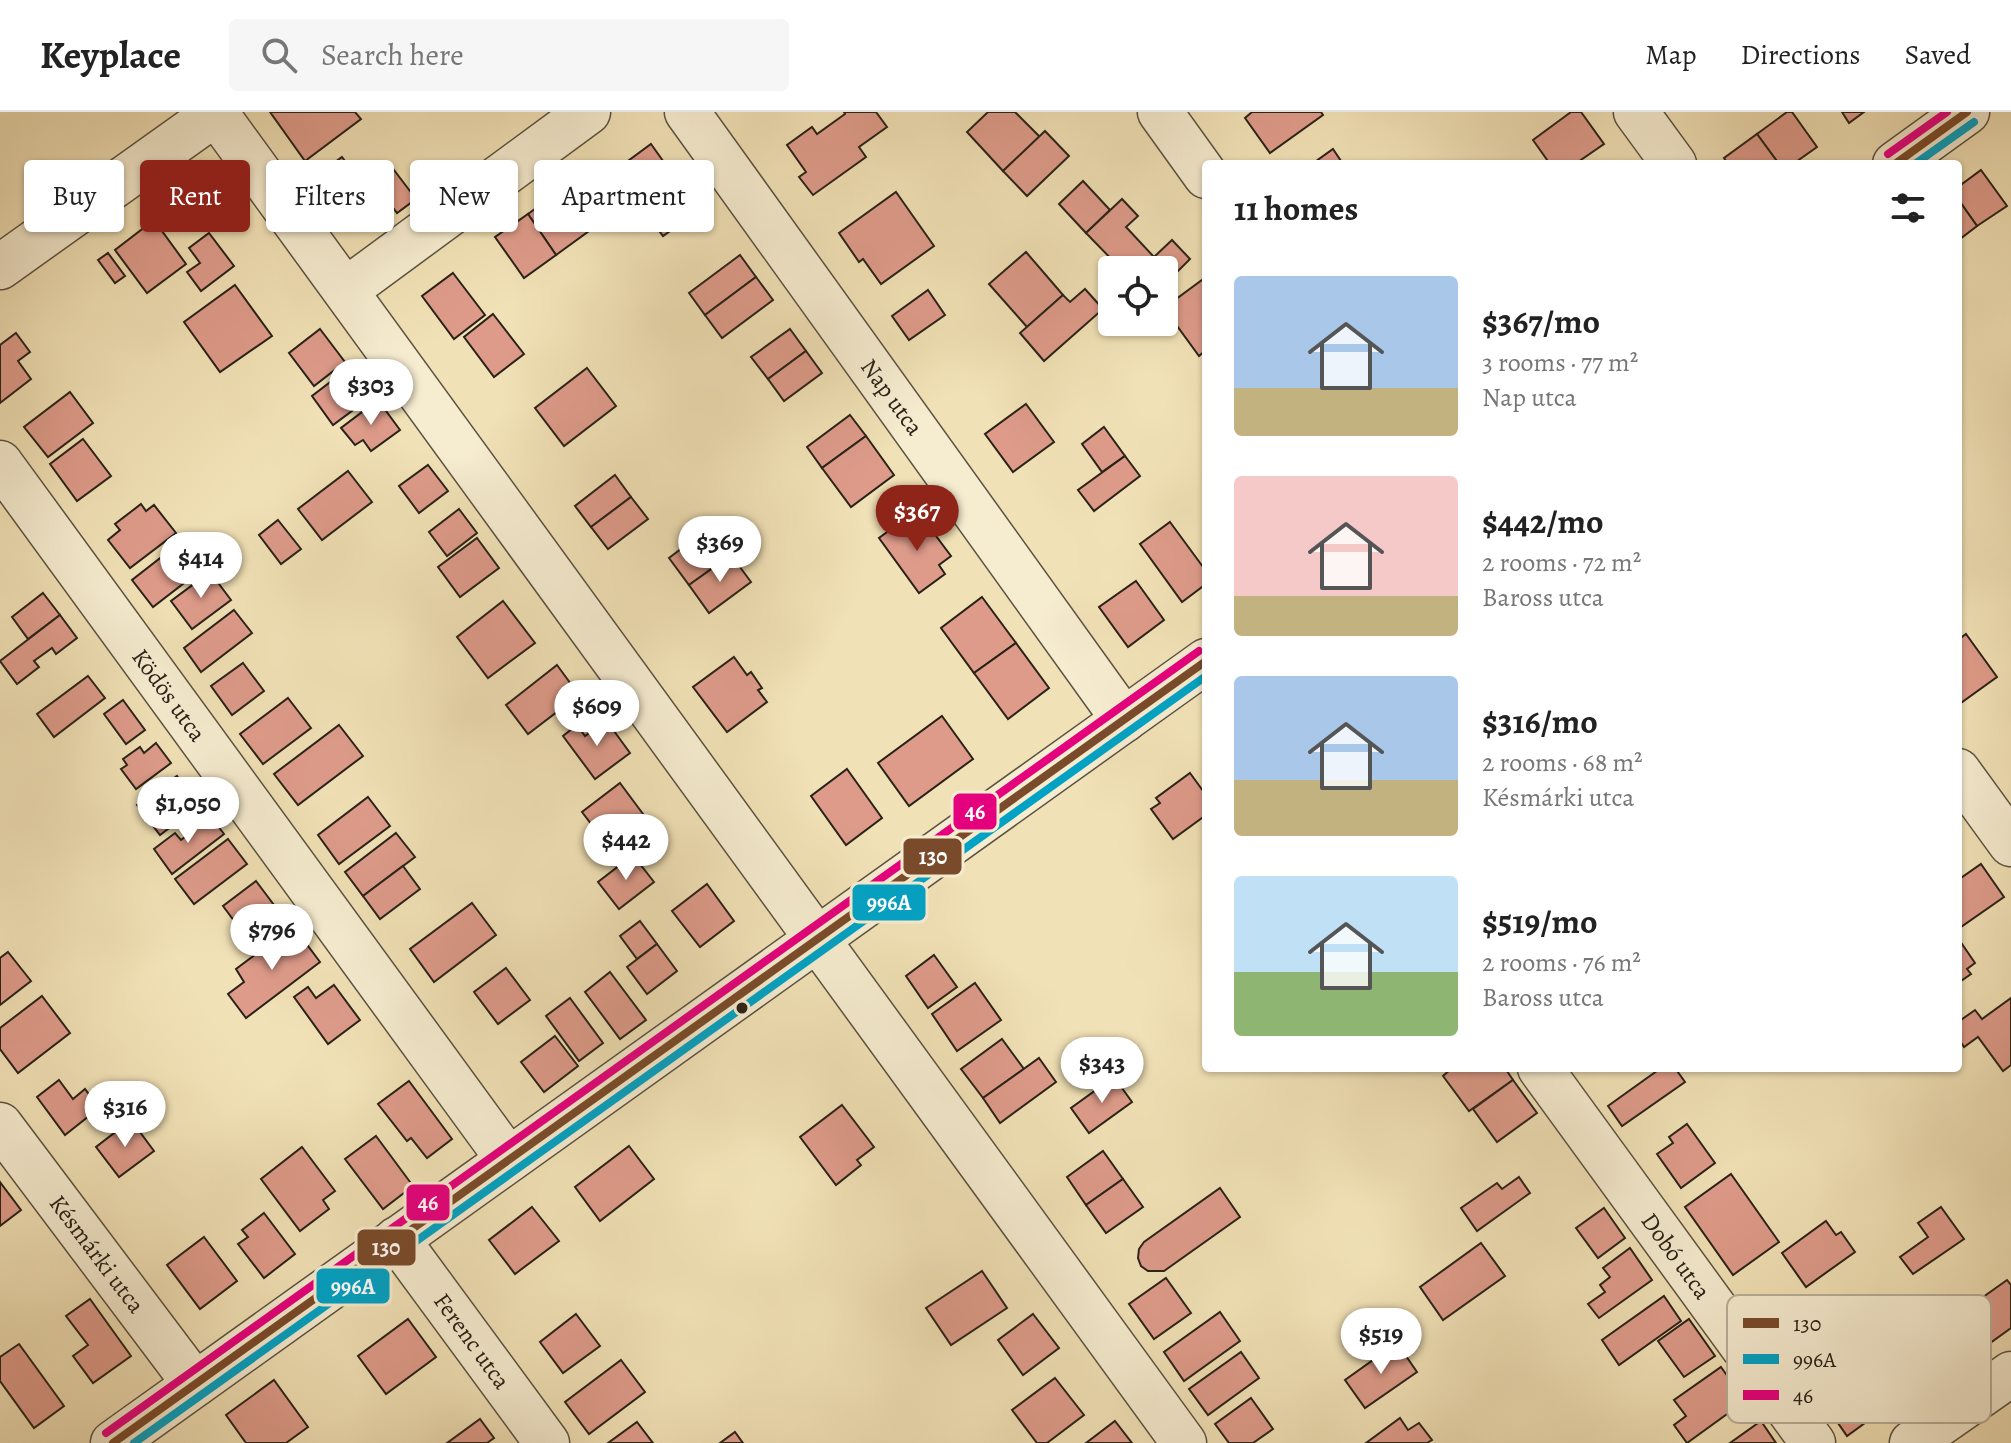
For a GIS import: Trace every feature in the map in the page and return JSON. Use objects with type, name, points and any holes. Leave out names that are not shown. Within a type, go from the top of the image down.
[{"type":"street","points":[[0,267],[215,112],[1184,1443]]},
{"type":"street","points":[[346,290],[588,112]]},
{"type":"street","name":"Nap utca","points":[[687,112],[1124,720]]},
{"type":"street","points":[[1160,112],[1202,170]]},
{"type":"street","points":[[1636,112],[1671,160]]},
{"type":"street","points":[[1901,160],[1967,112]]},
{"type":"street","name":"Ködös utca","points":[[0,463],[508,1159]]},
{"type":"street","points":[[113,1443],[1202,664]]},
{"type":"street","points":[[1962,777],[2011,844]]},
{"type":"street","name":"Dobó utca","points":[[1543,1072],[1727,1325]]},
{"type":"street","name":"Késmárki utca","points":[[0,1125],[195,1384]]},
{"type":"street","name":"Ferenc utca","points":[[397,1239],[547,1443]]},
{"type":"street","points":[[1991,1388],[2011,1374]]},
{"type":"street","name":"Dobó utca","points":[[1798,1423],[1813,1443]]},
{"type":"street","points":[[1912,1443],[1941,1423]]},
{"type":"building","points":[[270,112],[355,112],[361,119],[306,160]]},
{"type":"building","points":[[844,112],[876,112],[887,127],[859,147],[866,157],[813,195],[799,177],[806,172],[787,145],[812,127],[817,134]]},
{"type":"building","points":[[988,112],[1015,112],[1040,137],[1003,171],[967,132]]},
{"type":"building","points":[[1252,112],[1321,112],[1323,115],[1270,153],[1245,118]]},
{"type":"building","points":[[1571,112],[1581,112],[1604,144],[1581,160],[1547,160],[1533,140]]},
{"type":"building","points":[[1787,112],[1792,112],[1817,147],[1799,160],[1776,160],[1757,134]]},
{"type":"building","points":[[1842,112],[1864,112],[1849,123]]},
{"type":"building","points":[[1045,131],[1069,156],[1027,196],[1003,171]]},
{"type":"building","points":[[1757,134],[1776,160],[1725,160]]},
{"type":"building","points":[[651,144],[662,160],[629,160]]},
{"type":"building","points":[[1333,149],[1340,160],[1318,160]]},
{"type":"building","points":[[394,170],[410,191],[410,203],[397,213],[394,209]]},
{"type":"building","points":[[1981,170],[2007,206],[1977,226],[1962,205],[1962,184]]},
{"type":"building","points":[[1083,181],[1110,210],[1086,233],[1059,204]]},
{"type":"building","points":[[896,192],[934,246],[881,284],[863,259],[859,262],[839,233]]},
{"type":"building","points":[[1122,199],[1138,216],[1126,227],[1153,256],[1108,256],[1086,233]]},
{"type":"building","points":[[1962,205],[1977,226],[1962,237]]},
{"type":"building","points":[[528,214],[534,223],[534,232],[540,232],[556,255],[524,278],[495,237],[502,232],[518,232],[518,221]]},
{"type":"building","points":[[140,231],[163,232],[186,264],[147,293],[115,250]]},
{"type":"building","points":[[540,232],[588,232],[556,255]]},
{"type":"building","points":[[209,233],[234,266],[201,291],[187,272],[200,263],[189,248]]},
{"type":"building","points":[[1172,240],[1190,259],[1178,271],[1178,256],[1155,256]]},
{"type":"building","points":[[1026,252],[1063,295],[1027,327],[989,284]]},
{"type":"building","points":[[108,253],[125,276],[115,283],[98,260]]},
{"type":"building","points":[[740,255],[756,277],[705,315],[689,293]]},
{"type":"building","points":[[453,273],[485,315],[454,339],[422,296]]},
{"type":"building","points":[[756,277],[773,300],[722,338],[705,315]]},
{"type":"building","points":[[1202,280],[1202,353],[1199,356],[1178,327],[1178,298]]},
{"type":"building","points":[[235,285],[272,336],[220,372],[184,322]]},
{"type":"building","points":[[1085,289],[1098,303],[1098,313],[1044,361],[1020,333],[1063,295],[1070,302]]},
{"type":"building","points":[[928,290],[945,315],[909,340],[892,316]]},
{"type":"building","points":[[493,314],[524,354],[494,377],[464,337]]},
{"type":"building","points":[[320,329],[345,362],[314,386],[289,353]]},
{"type":"building","points":[[790,329],[806,351],[768,379],[751,357]]},
{"type":"building","points":[[16,333],[30,352],[18,361],[31,379],[0,403],[0,345]]},
{"type":"building","points":[[806,351],[822,373],[784,401],[768,379]]},
{"type":"building","points":[[350,367],[372,396],[333,425],[312,396]]},
{"type":"building","points":[[587,368],[616,406],[564,446],[535,408]]},
{"type":"building","points":[[70,392],[93,423],[48,457],[24,427]]},
{"type":"building","points":[[378,400],[400,430],[371,451],[363,440],[355,445],[341,428]]},
{"type":"building","points":[[1026,404],[1054,442],[1013,472],[985,434]]},
{"type":"building","points":[[850,415],[866,436],[822,468],[807,447]]},
{"type":"building","points":[[1104,427],[1125,456],[1102,472],[1082,444]]},
{"type":"building","points":[[866,436],[894,475],[851,507],[822,468]]},
{"type":"building","points":[[83,439],[111,476],[77,501],[50,464]]},
{"type":"building","points":[[1125,456],[1140,476],[1094,511],[1078,490]]},
{"type":"building","points":[[428,465],[448,491],[419,513],[399,486]]},
{"type":"building","points":[[348,471],[372,502],[322,540],[298,509]]},
{"type":"building","points":[[615,475],[631,497],[591,527],[575,506]]},
{"type":"building","points":[[631,497],[648,519],[608,549],[591,527]]},
{"type":"building","points":[[141,504],[146,511],[154,505],[176,533],[130,568],[108,540],[120,530],[115,524]]},
{"type":"building","points":[[459,509],[477,533],[447,556],[429,532]]},
{"type":"building","points":[[905,519],[912,529],[924,520],[951,556],[939,565],[945,574],[919,593],[879,538]]},
{"type":"building","points":[[278,520],[301,549],[281,564],[259,535]]},
{"type":"building","points":[[1170,522],[1202,566],[1202,587],[1182,602],[1140,544]]},
{"type":"building","points":[[710,527],[731,555],[689,585],[669,558]]},
{"type":"building","points":[[477,538],[499,568],[460,597],[438,567]]},
{"type":"building","points":[[168,552],[188,580],[153,607],[132,580]]},
{"type":"building","points":[[731,555],[751,582],[709,613],[689,585]]},
{"type":"building","points":[[210,572],[231,600],[192,629],[171,601]]},
{"type":"building","points":[[1136,581],[1164,620],[1128,647],[1099,607]]},
{"type":"building","points":[[43,593],[60,615],[28,639],[12,617]]},
{"type":"building","points":[[982,597],[1016,643],[974,673],[941,628]]},
{"type":"building","points":[[503,601],[535,643],[488,678],[457,637]]},
{"type":"building","points":[[234,610],[252,633],[201,672],[184,648]]},
{"type":"building","points":[[60,615],[77,638],[56,654],[52,648],[34,661],[39,667],[17,684],[0,661]]},
{"type":"building","points":[[1966,634],[1997,677],[1962,702],[1962,637]]},
{"type":"building","points":[[1016,643],[1049,688],[1008,719],[974,673]]},
{"type":"building","points":[[734,657],[747,675],[751,672],[767,702],[727,732],[693,687]]},
{"type":"building","points":[[243,663],[264,691],[232,715],[211,686]]},
{"type":"building","points":[[557,665],[579,695],[528,734],[506,705]]},
{"type":"building","points":[[88,676],[105,698],[54,737],[37,714]]},
{"type":"building","points":[[288,698],[311,728],[263,764],[240,734]]},
{"type":"building","points":[[123,700],[145,730],[126,744],[104,714]]},
{"type":"building","points":[[942,716],[973,759],[909,806],[878,763]]},
{"type":"building","points":[[606,720],[630,753],[595,779],[563,736],[577,725],[585,736]]},
{"type":"building","points":[[339,725],[363,756],[298,805],[274,774]]},
{"type":"building","points":[[156,743],[171,763],[136,789],[121,769],[127,765],[123,759],[140,747],[144,753]]},
{"type":"building","points":[[847,769],[882,818],[846,845],[811,796]]},
{"type":"building","points":[[1190,773],[1202,790],[1202,818],[1173,839],[1151,809],[1160,803],[1156,798]]},
{"type":"building","points":[[177,776],[199,805],[160,835],[137,805]]},
{"type":"building","points":[[620,783],[646,818],[608,846],[582,812]]},
{"type":"building","points":[[368,797],[390,826],[339,864],[318,835]]},
{"type":"building","points":[[211,817],[224,834],[172,874],[154,849],[175,833],[181,840]]},
{"type":"building","points":[[396,833],[415,857],[363,896],[345,872]]},
{"type":"building","points":[[228,839],[247,864],[194,904],[175,879]]},
{"type":"building","points":[[633,855],[654,882],[619,909],[598,882]]},
{"type":"building","points":[[1981,864],[2004,897],[1962,926],[1962,877]]},
{"type":"building","points":[[403,866],[420,889],[380,919],[363,896]]},
{"type":"building","points":[[256,881],[277,909],[244,934],[223,906]]},
{"type":"building","points":[[707,884],[734,921],[700,947],[672,911]]},
{"type":"building","points":[[472,903],[496,935],[434,982],[410,949]]},
{"type":"building","points":[[640,921],[657,944],[637,959],[620,936]]},
{"type":"building","points":[[289,929],[298,941],[302,938],[320,962],[246,1018],[228,994],[244,982],[236,969]]},
{"type":"building","points":[[657,944],[677,971],[647,994],[627,967]]},
{"type":"building","points":[[1962,944],[1975,963],[1967,969],[1971,974],[1962,980]]},
{"type":"building","points":[[8,952],[31,981],[0,1005],[0,958]]},
{"type":"building","points":[[934,955],[957,987],[928,1008],[906,976]]},
{"type":"building","points":[[506,968],[530,1000],[498,1024],[474,992]]},
{"type":"building","points":[[610,972],[646,1020],[620,1039],[585,992]]},
{"type":"building","points":[[975,983],[1001,1020],[957,1051],[932,1014]]},
{"type":"building","points":[[334,985],[360,1020],[328,1044],[294,997],[308,987],[316,998]]},
{"type":"building","points":[[42,996],[70,1033],[18,1073],[0,1049],[0,1028]]},
{"type":"building","points":[[570,998],[603,1043],[579,1061],[546,1016]]},
{"type":"building","points":[[2011,998],[2011,1065],[2003,1071],[1978,1037],[1964,1047],[1962,1044],[1962,1019],[1975,1010],[1982,1019]]},
{"type":"building","points":[[555,1036],[578,1066],[544,1092],[521,1062]]},
{"type":"building","points":[[1002,1039],[1024,1069],[983,1098],[961,1069]]},
{"type":"building","points":[[1039,1058],[1056,1082],[1000,1123],[983,1098]]},
{"type":"building","points":[[1448,1072],[1508,1072],[1513,1080],[1469,1111],[1443,1076]]},
{"type":"building","points":[[1655,1072],[1678,1072],[1685,1082],[1622,1126],[1608,1106]]},
{"type":"building","points":[[1114,1077],[1132,1102],[1089,1133],[1071,1108]]},
{"type":"building","points":[[59,1080],[73,1099],[85,1089],[99,1108],[65,1135],[37,1097]]},
{"type":"building","points":[[1513,1080],[1537,1113],[1497,1142],[1473,1109]]},
{"type":"building","points":[[409,1081],[452,1139],[427,1158],[411,1138],[407,1141],[378,1104]]},
{"type":"building","points":[[842,1105],[874,1147],[857,1160],[861,1165],[836,1185],[800,1137]]},
{"type":"building","points":[[131,1120],[154,1151],[119,1177],[96,1147]]},
{"type":"building","points":[[1687,1124],[1715,1163],[1681,1188],[1657,1154],[1673,1143],[1669,1137]]},
{"type":"building","points":[[376,1136],[413,1186],[383,1209],[345,1159]]},
{"type":"building","points":[[629,1146],[654,1179],[600,1221],[575,1187]]},
{"type":"building","points":[[302,1147],[335,1191],[323,1200],[329,1209],[300,1231],[261,1179]]},
{"type":"building","points":[[1103,1151],[1123,1179],[1086,1205],[1067,1177]]},
{"type":"building","points":[[1731,1174],[1779,1242],[1733,1275],[1685,1207]]},
{"type":"building","points":[[1519,1177],[1530,1193],[1477,1231],[1461,1208],[1497,1183],[1502,1189]]},
{"type":"building","points":[[1123,1179],[1143,1207],[1106,1233],[1086,1205]]},
{"type":"building","points":[[0,1182],[21,1210],[0,1226]]},
{"type":"building","points":[[1220,1188],[1240,1217],[1164,1271],[1148,1271],[1141,1266],[1139,1249],[1144,1242]]},
{"type":"building","points":[[532,1207],[559,1241],[515,1274],[489,1240]]},
{"type":"building","points":[[1941,1207],[1964,1239],[1913,1274],[1900,1257],[1928,1237],[1918,1223]]},
{"type":"building","points":[[1604,1208],[1625,1238],[1598,1258],[1576,1228]]},
{"type":"building","points":[[264,1213],[295,1254],[264,1278],[238,1244],[248,1237],[242,1230]]},
{"type":"building","points":[[1826,1221],[1836,1235],[1841,1232],[1855,1252],[1806,1287],[1782,1253]]},
{"type":"building","points":[[204,1237],[237,1281],[200,1309],[167,1265]]},
{"type":"building","points":[[1481,1243],[1505,1276],[1443,1320],[1420,1287]]},
{"type":"building","points":[[1630,1248],[1652,1280],[1599,1318],[1588,1304],[1605,1292],[1600,1285],[1610,1277],[1603,1268]]},
{"type":"building","points":[[982,1271],[1007,1308],[951,1345],[926,1308]]},
{"type":"building","points":[[1166,1278],[1191,1313],[1154,1339],[1129,1304]]},
{"type":"building","points":[[2007,1280],[2011,1285],[2011,1328],[1991,1342],[1991,1295],[1986,1295]]},
{"type":"building","points":[[1664,1296],[1681,1321],[1619,1365],[1602,1340]]},
{"type":"building","points":[[90,1299],[131,1356],[93,1383],[73,1356],[88,1345],[66,1316]]},
{"type":"building","points":[[1220,1312],[1240,1341],[1184,1381],[1164,1352]]},
{"type":"building","points":[[576,1314],[600,1346],[563,1373],[540,1342]]},
{"type":"building","points":[[1033,1314],[1059,1348],[1023,1375],[998,1340]]},
{"type":"building","points":[[408,1319],[436,1357],[386,1394],[358,1356]]},
{"type":"building","points":[[1689,1319],[1715,1356],[1684,1377],[1658,1341]]},
{"type":"building","points":[[1397,1343],[1417,1372],[1365,1408],[1345,1380]]},
{"type":"building","points":[[19,1344],[64,1406],[34,1428],[0,1381],[0,1357]]},
{"type":"building","points":[[1241,1352],[1259,1378],[1208,1415],[1189,1389]]},
{"type":"building","points":[[621,1360],[645,1392],[589,1434],[565,1402]]},
{"type":"building","points":[[1721,1367],[1727,1376],[1727,1414],[1687,1443],[1674,1425],[1686,1416],[1674,1400]]},
{"type":"building","points":[[1055,1378],[1084,1415],[1047,1443],[1037,1443],[1012,1410]]},
{"type":"building","points":[[274,1380],[308,1427],[286,1443],[246,1443],[226,1415]]},
{"type":"building","points":[[1251,1398],[1273,1429],[1253,1443],[1229,1443],[1215,1424]]},
{"type":"building","points":[[1400,1418],[1408,1430],[1419,1423],[1432,1440],[1427,1443],[1366,1443]]},
{"type":"building","points":[[480,1419],[494,1438],[487,1443],[447,1443]]},
{"type":"building","points":[[1115,1421],[1132,1443],[1086,1443]]},
{"type":"building","points":[[637,1422],[653,1443],[608,1443]]},
{"type":"building","points":[[1762,1423],[1776,1443],[1730,1443]]},
{"type":"building","points":[[1838,1423],[1865,1423],[1847,1436]]},
{"type":"building","points":[[735,1432],[743,1443],[720,1443]]},
{"type":"transit line","name":"46","points":[[1888,154],[1947,112]]},
{"type":"transit line","name":"130","points":[[1901,160],[1967,112]]},
{"type":"transit line","name":"996A","points":[[1921,160],[1974,122]]},
{"type":"transit line","name":"46","points":[[106,1433],[1199,651]]},
{"type":"transit line","name":"130","points":[[113,1443],[1202,664]]},
{"type":"transit line","name":"996A","points":[[134,1443],[1202,679]]}]
